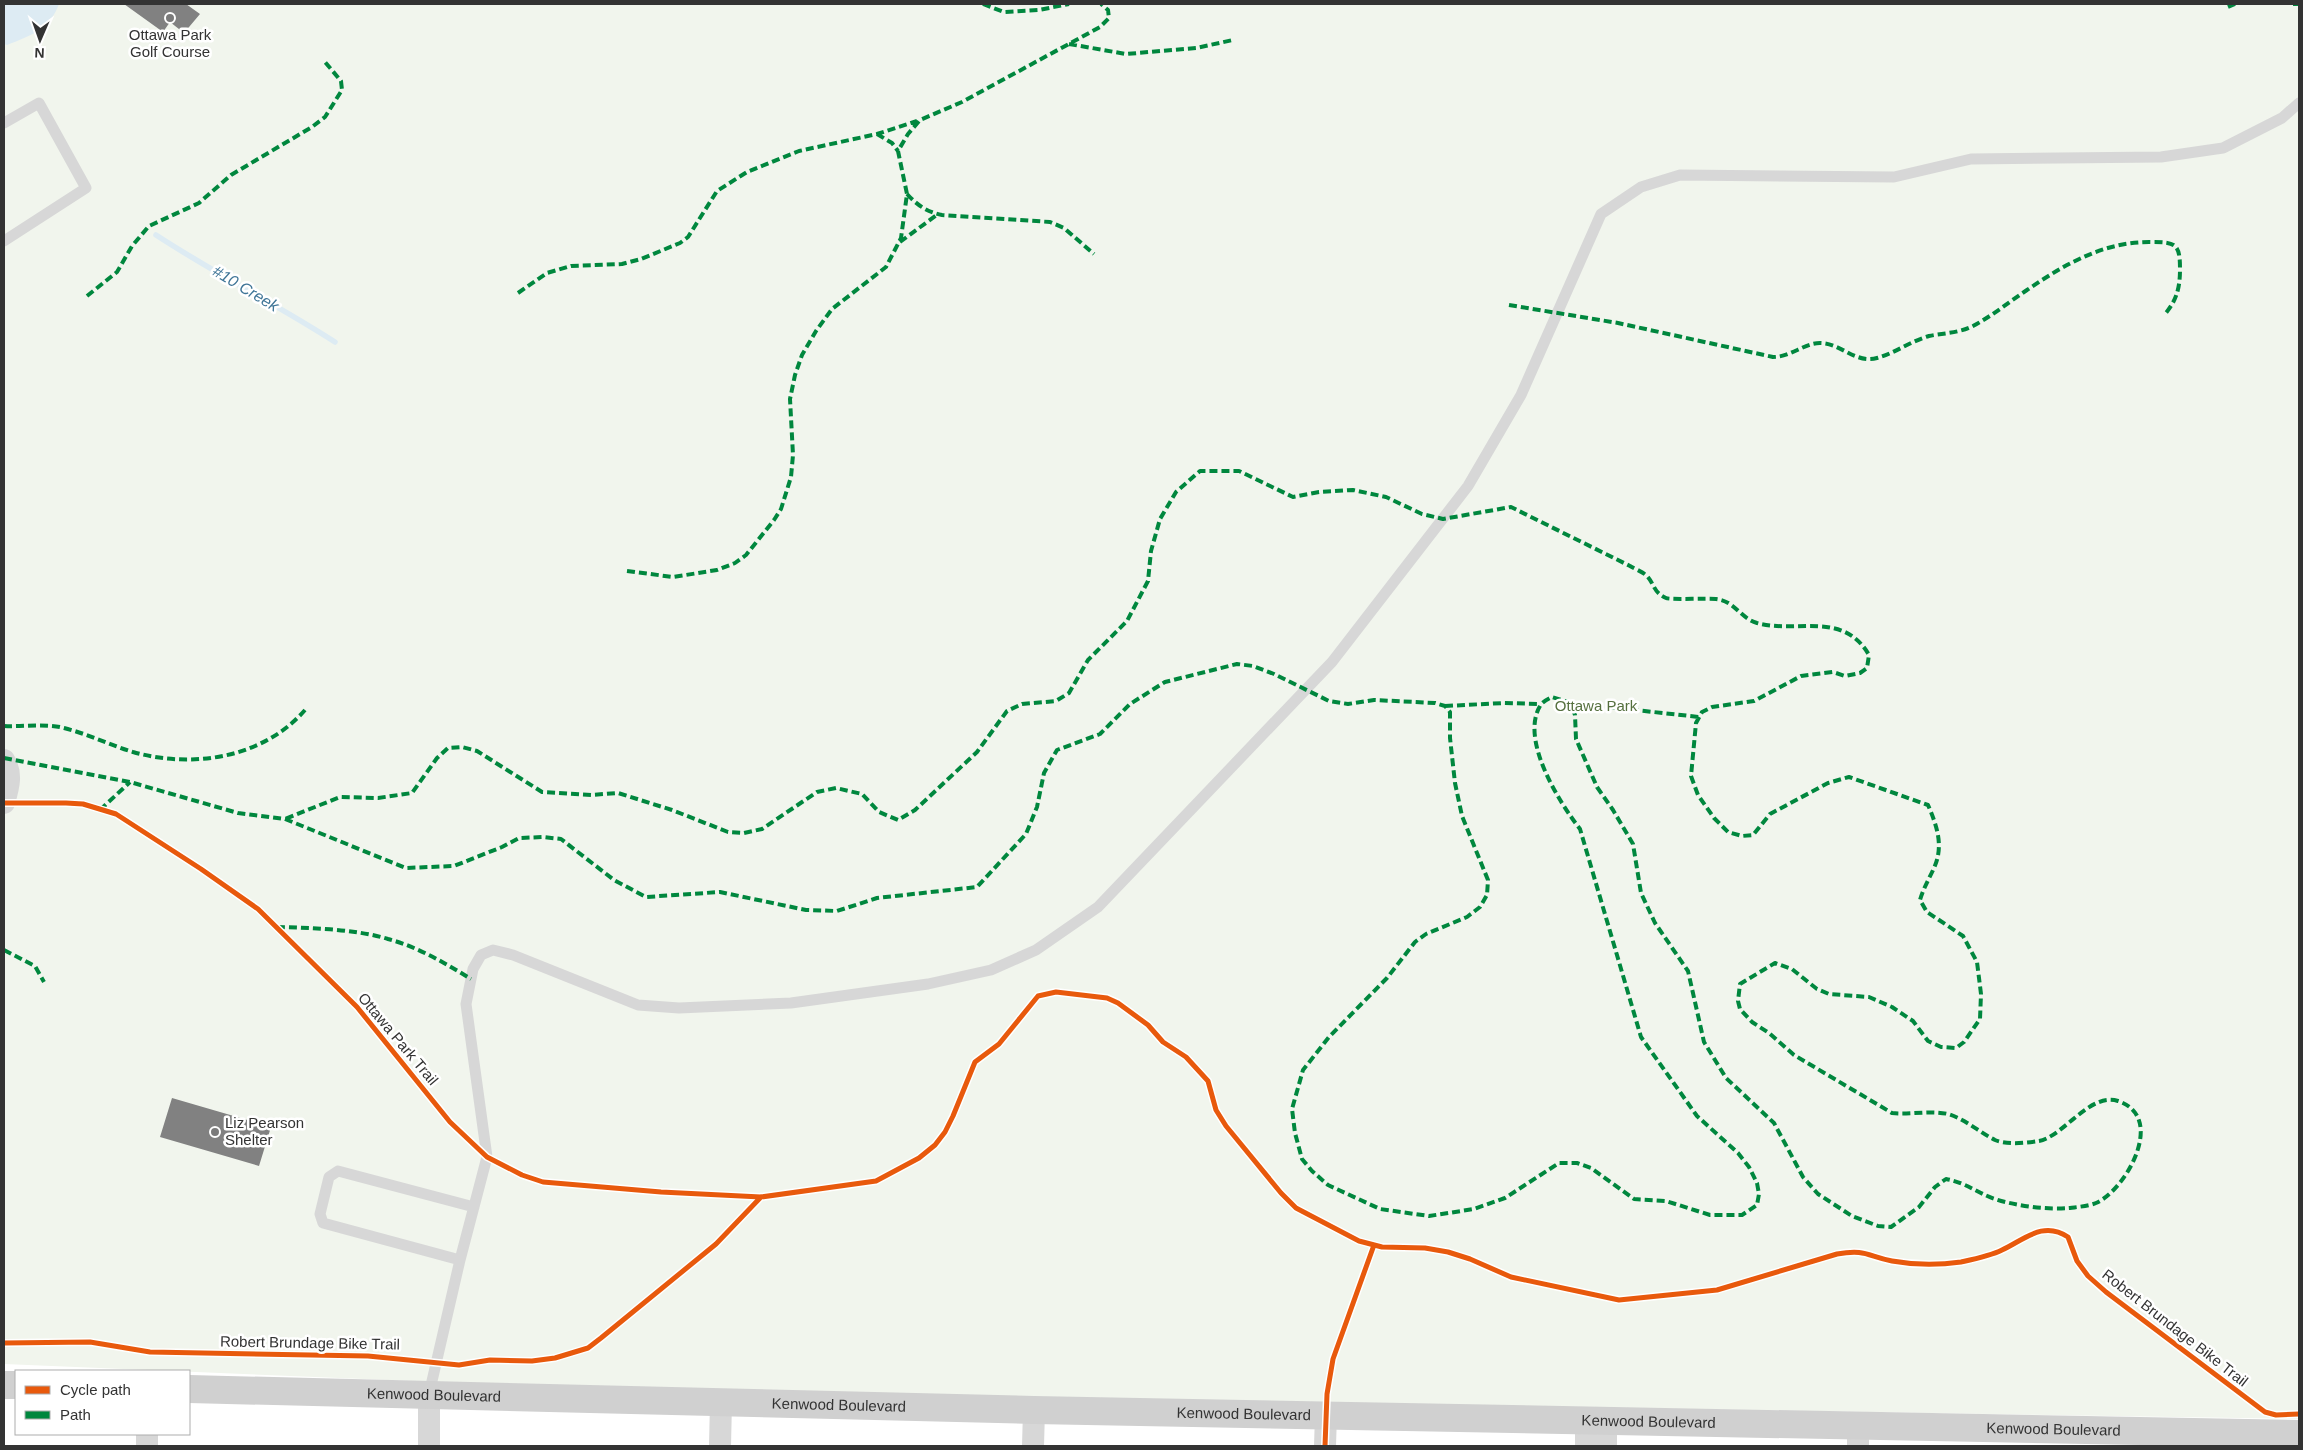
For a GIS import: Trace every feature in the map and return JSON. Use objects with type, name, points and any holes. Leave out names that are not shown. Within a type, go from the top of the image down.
[{"type":"street","points":[[4,760],[7,765],[10,784],[4,803]]},
{"type":"street","name":"Kenwood Boulevard","points":[[190,1389],[1034,1410],[1326,1415],[1596,1433],[2115,1439],[2299,1434]]},
{"type":"street","points":[[429,1394],[429,1446]]},
{"type":"street","points":[[720,1446],[721,1402]]},
{"type":"street","points":[[1034,1410],[1034,1446]]},
{"type":"street","points":[[1326,1415],[1326,1446]]},
{"type":"lane","points":[[4,123],[39,103],[86,188],[4,241]]},
{"type":"lane","points":[[429,1394],[460,1260],[487,1157],[466,1004],[473,969],[481,956],[493,950],[513,955],[638,1005],[697,1008],[781,1003],[928,984],[991,970],[1036,950],[1098,907],[1332,662],[1468,486],[1521,395],[1601,214],[1641,187],[1680,175],[1894,177],[1971,160],[2161,157],[2223,148],[2282,118],[2299,103]]},
{"type":"lane","points":[[460,1260],[323,1223],[320,1214],[329,1177],[338,1171],[474,1207]]},
{"type":"green space","name":"Ottawa Park","points":[[4,4],[2299,4],[2299,1419],[944,1397],[413,1381],[190,1372],[190,1370],[4,1364]]},
{"type":"shaded area","points":[[4,4],[59,4],[45,26],[31,35],[7,45],[4,44]]},
{"type":"building","name":"Ottawa Park Golf Course","points":[[124,4],[186,4],[200,14],[184,33],[170,22],[163,32]]},
{"type":"building","name":"Liz Pearson Shelter","points":[[172,1098],[271,1127],[259,1166],[160,1137]]},
{"type":"waterway","name":"#10 Creek","points":[[156,235],[335,342]]},
{"type":"marked path","points":[[983,4],[1004,12],[1039,10],[1069,4]]},
{"type":"marked path","points":[[627,571],[673,577],[717,570],[735,563],[746,555],[781,509],[791,477],[793,455],[790,399],[802,355],[832,309],[886,267],[901,238],[907,194],[898,151],[908,134],[920,120],[962,102],[1100,27],[1109,18],[1108,10],[1101,4]]},
{"type":"marked path","points":[[2228,7],[2235,4]]},
{"type":"marked path","points":[[2293,4],[2299,4]]},
{"type":"marked path","points":[[1069,44],[1126,54],[1196,48],[1233,40]]},
{"type":"marked path","points":[[87,296],[117,272],[132,246],[149,226],[199,203],[231,175],[312,127],[325,117],[342,90],[341,81],[325,62]]},
{"type":"marked path","points":[[518,293],[547,273],[571,266],[622,264],[641,259],[680,243],[688,237],[717,191],[747,172],[799,151],[877,134],[917,121]]},
{"type":"marked path","points":[[877,134],[892,143],[898,151]]},
{"type":"marked path","points":[[907,194],[923,208],[942,215],[1050,222],[1064,228],[1094,254]]},
{"type":"marked path","points":[[900,242],[938,214]]},
{"type":"marked path","points":[[1509,305],[1618,323],[1773,357],[1786,355],[1808,345],[1820,343],[1835,346],[1855,356],[1869,359],[1884,356],[1929,336],[1973,326],[2041,280],[2086,256],[2118,245],[2152,242],[2171,244],[2175,246],[2179,254],[2178,287],[2175,298],[2165,314]]},
{"type":"marked path","points":[[4,758],[130,782],[238,813],[285,819],[406,868],[454,866],[502,847],[519,838],[543,837],[561,839],[614,880],[646,897],[720,892],[806,910],[837,911],[877,898],[977,887],[1026,834],[1037,807],[1044,773],[1057,750],[1100,734],[1130,704],[1165,682],[1237,664],[1253,666],[1274,674],[1329,701],[1348,704],[1374,700],[1435,703],[1445,706],[1450,712],[1450,738],[1455,783],[1462,816],[1488,880],[1487,895],[1480,907],[1467,917],[1426,934],[1415,942],[1387,978],[1329,1037],[1303,1070],[1292,1109],[1295,1133],[1302,1159],[1328,1185],[1380,1209],[1429,1216],[1474,1209],[1505,1198],[1559,1163],[1577,1163],[1591,1168],[1634,1199],[1666,1201],[1710,1215],[1742,1215],[1757,1205],[1759,1194],[1757,1183],[1749,1167],[1738,1153],[1697,1116],[1641,1037],[1580,829],[1553,787],[1538,753],[1535,720],[1541,705],[1552,697],[1571,703],[1575,715],[1576,739],[1597,787],[1633,844],[1641,893],[1655,923],[1688,971],[1704,1042],[1726,1078],[1774,1123],[1803,1177],[1818,1194],[1852,1216],[1878,1226],[1891,1227],[1919,1207],[1935,1187],[1946,1179],[1960,1183],[1995,1199],[2022,1205],[2042,1208],[2087,1206],[2108,1196],[2119,1184],[2137,1153],[2140,1137],[2139,1122],[2132,1109],[2118,1101],[2108,1100],[2087,1108],[2048,1137],[2039,1141],[2023,1143],[2005,1143],[1995,1140],[1948,1114],[1934,1112],[1892,1113],[1794,1055],[1769,1033],[1752,1022],[1740,1009],[1738,1001],[1740,984],[1775,963],[1792,969],[1817,989],[1829,994],[1869,997],[1892,1007],[1913,1021],[1928,1041],[1941,1047],[1956,1048],[1964,1042],[1980,1019],[1981,994],[1977,962],[1963,936],[1927,912],[1920,900],[1939,852],[1938,836],[1928,805],[1849,777],[1828,783],[1770,814],[1753,835],[1742,836],[1728,832],[1714,818],[1698,795],[1691,776],[1696,723],[1702,712],[1712,707],[1754,701],[1801,676],[1833,672],[1845,676],[1860,673],[1867,668],[1869,655],[1858,641],[1846,633],[1833,628],[1818,626],[1772,626],[1751,621],[1723,600],[1666,598],[1656,591],[1650,579],[1641,572],[1511,507],[1443,519],[1422,514],[1386,497],[1353,490],[1319,492],[1293,497],[1239,471],[1200,471],[1176,492],[1160,519],[1151,551],[1148,581],[1127,621],[1088,660],[1069,693],[1056,701],[1022,704],[1007,711],[977,752],[915,810],[898,820],[879,812],[862,794],[836,788],[817,792],[762,829],[744,833],[728,832],[672,810],[618,793],[591,795],[542,792],[477,751],[462,747],[448,748],[437,758],[412,793],[378,798],[340,797],[285,819]]},
{"type":"marked path","points":[[1445,706],[1504,703],[1540,704]]},
{"type":"marked path","points":[[1571,703],[1699,717]]},
{"type":"marked path","points":[[4,726],[42,725],[64,728],[133,752],[156,757],[203,759],[248,749],[269,739],[288,726],[305,710]]},
{"type":"marked path","points":[[100,810],[130,782]]},
{"type":"marked path","points":[[277,927],[348,931],[388,939],[421,951],[471,979]]},
{"type":"marked path","points":[[4,950],[35,966],[44,982]]},
{"type":"cycle path","name":"Ottawa Park Trail","points":[[4,803],[83,804],[116,814],[201,869],[258,909],[357,1007],[450,1122],[487,1157],[522,1175],[543,1182],[661,1192],[761,1197],[876,1181],[919,1158],[935,1145],[945,1132],[953,1116],[975,1062],[999,1044],[1038,996],[1056,992],[1107,998],[1118,1003],[1148,1025],[1163,1042],[1186,1057],[1208,1081],[1216,1110],[1226,1126],[1281,1193],[1296,1208],[1359,1241],[1382,1247],[1425,1248],[1448,1252],[1470,1259],[1511,1277],[1619,1300],[1717,1290],[1837,1254],[1854,1252],[1909,1263],[1936,1264],[1961,1262],[1992,1254],[2034,1233],[2050,1230],[2068,1237],[2077,1261],[2088,1276],[2106,1292],[2265,1412],[2276,1415],[2299,1414]]},
{"type":"cycle path","name":"Robert Brundage Bike Trail","points":[[4,1343],[90,1342],[150,1352],[368,1356],[459,1365],[490,1360],[532,1361],[555,1358],[588,1348],[601,1338],[716,1244],[761,1197]]},
{"type":"cycle path","points":[[1325,1446],[1327,1394],[1333,1359],[1374,1245]]},
{"type":"place","name":"Ottawa Park Golf Course","points":[[170,18]]},
{"type":"place","name":"Liz Pearson Shelter","points":[[215,1132]]}]
